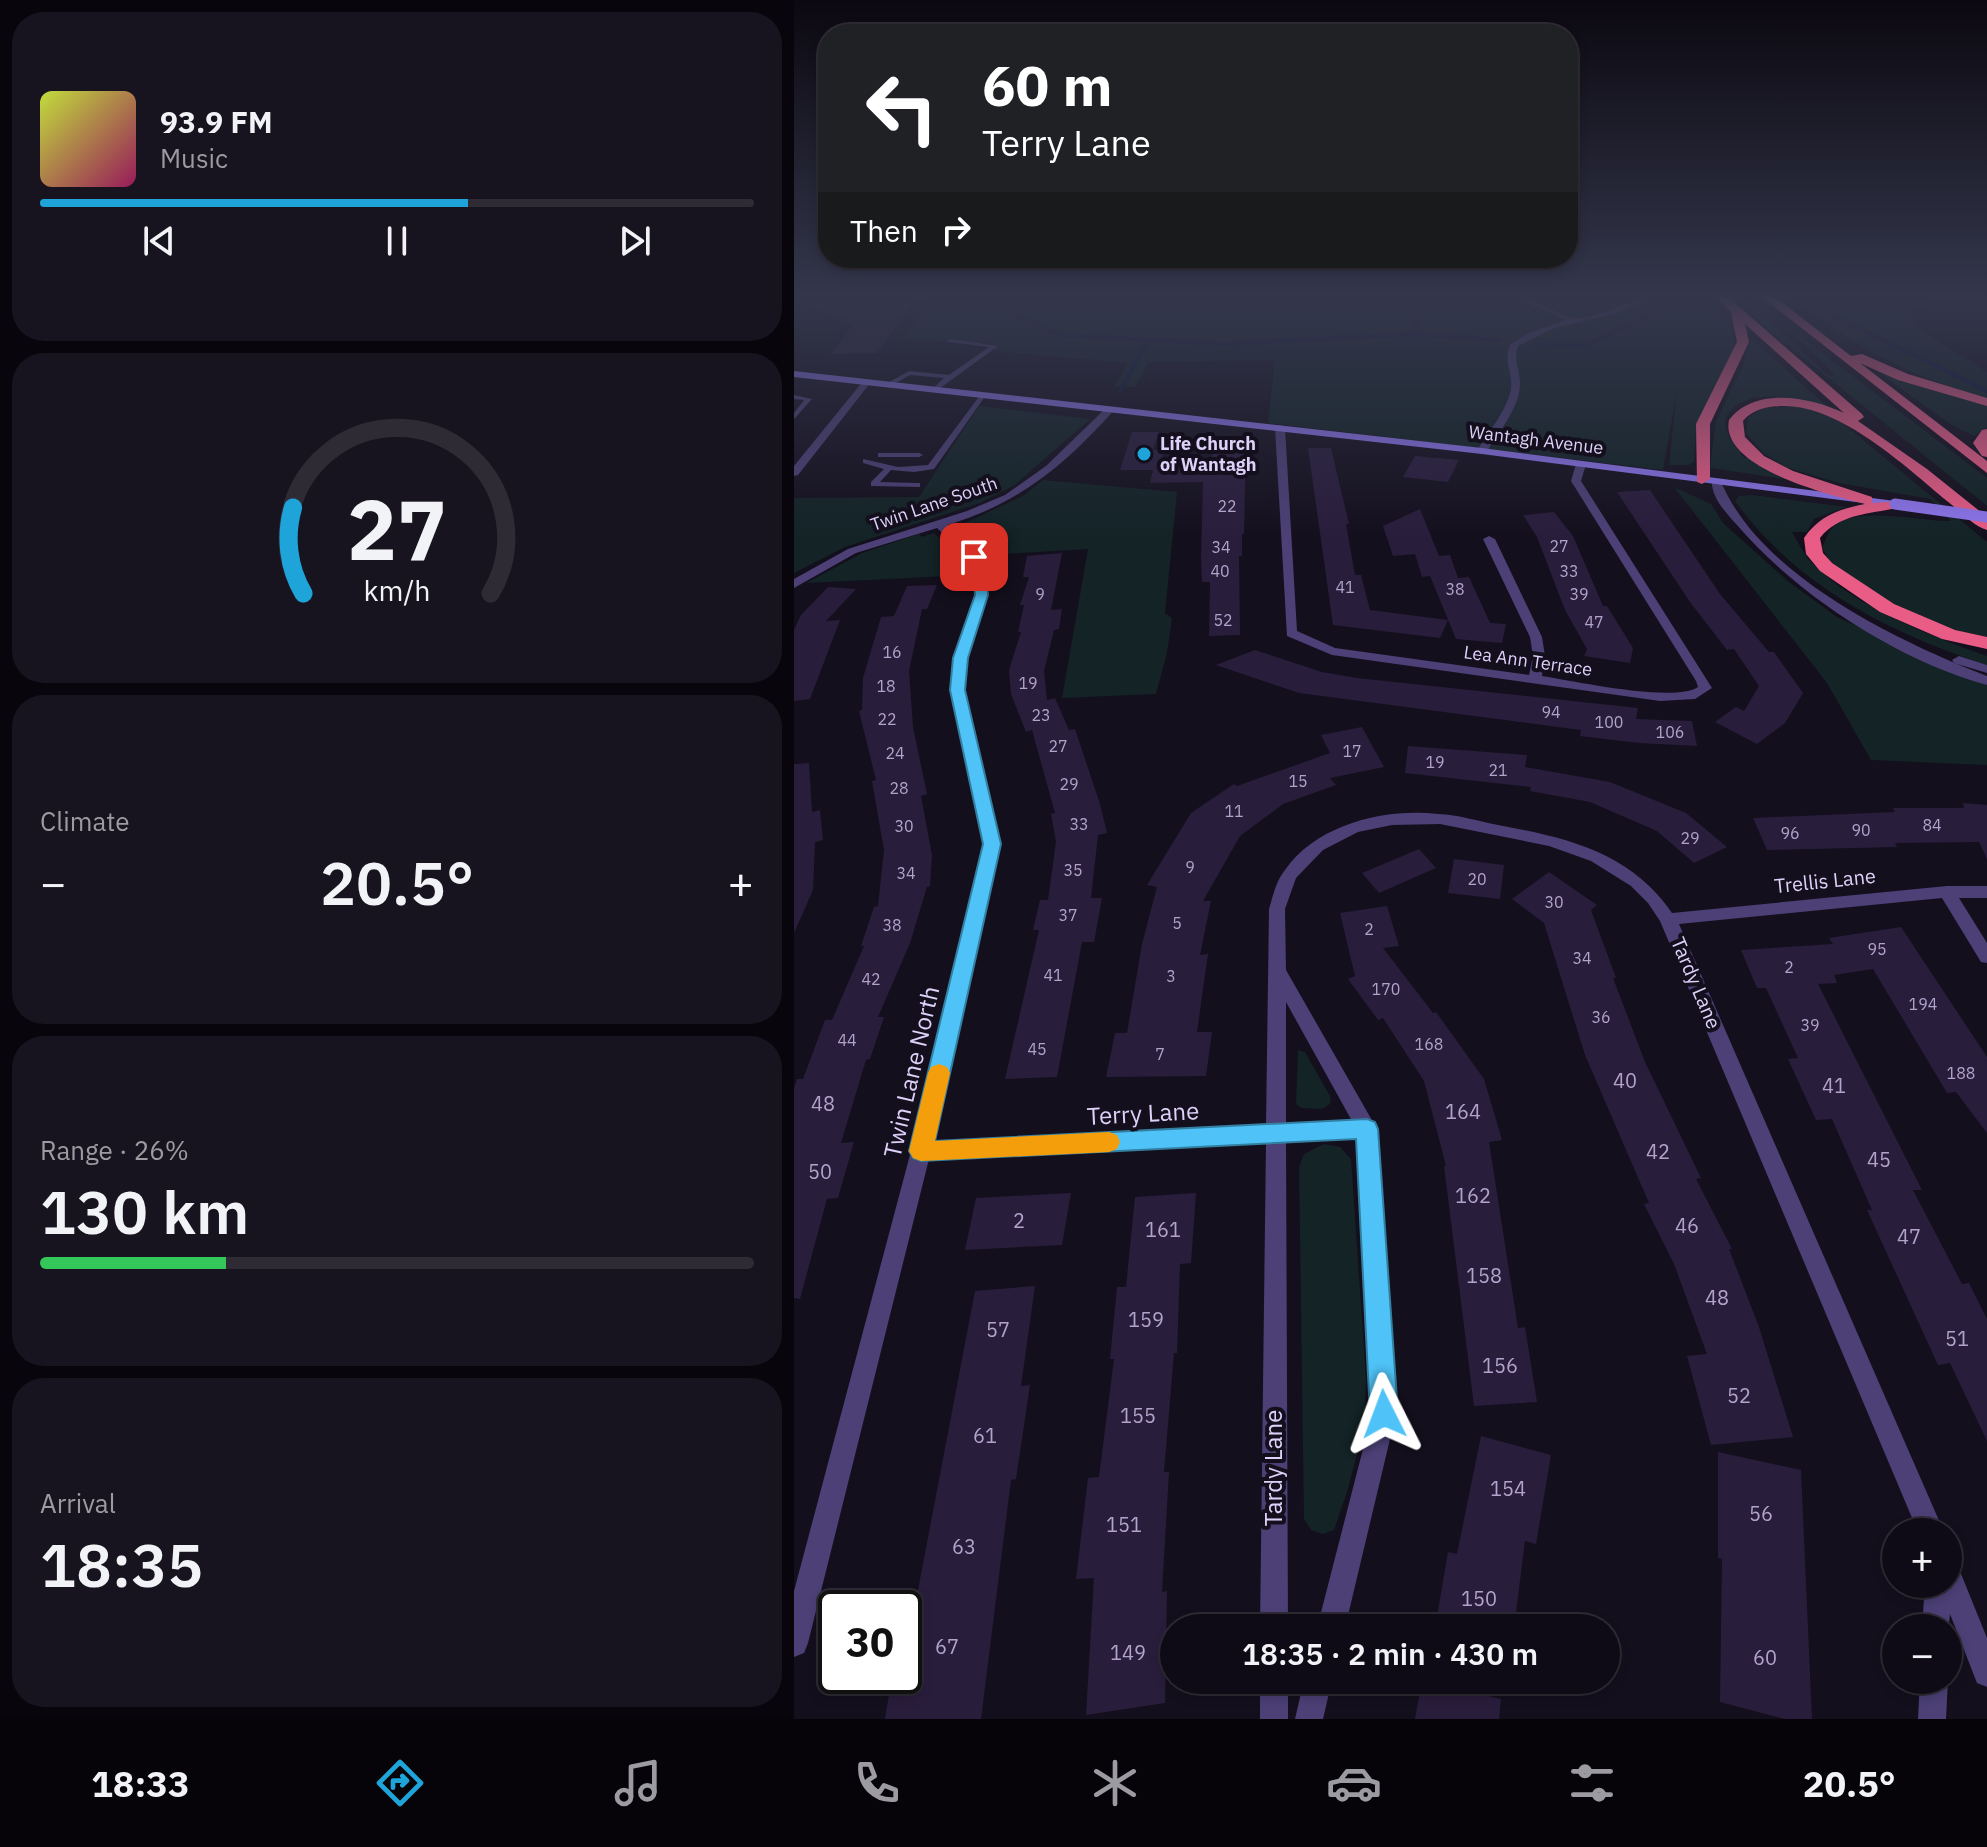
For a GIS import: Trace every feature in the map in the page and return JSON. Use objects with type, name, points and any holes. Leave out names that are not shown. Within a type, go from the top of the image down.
[{"type":"highway","points":[[1709,480],[1703,424],[1726,377]]},
{"type":"highway","points":[[1811,377],[1987,525]]},
{"type":"highway","points":[[1870,377],[1987,468]]},
{"type":"highway","points":[[1904,377],[1987,402]]},
{"type":"highway","points":[[1866,500],[1791,475],[1765,462],[1748,449],[1737,435],[1737,416],[1749,407],[1763,403],[1798,403],[1815,407],[1863,431],[1933,481]]},
{"type":"highway","points":[[1987,433],[1980,443],[1987,453]]},
{"type":"highway","points":[[1895,504],[1835,517],[1823,523],[1812,538],[1815,554],[1841,579],[1887,608],[1949,635],[1987,643]]},
{"type":"main road","name":"Wantagh Avenue","points":[[823,377],[1482,451],[1987,517]]},
{"type":"street","points":[[1482,451],[1515,392],[1515,377]]},
{"type":"street","points":[[794,473],[867,382]]},
{"type":"street","name":"Twin Lane South","points":[[794,584],[819,567],[854,550],[981,510],[1024,488],[1110,409]]},
{"type":"street","name":"Lea Ann Terrace","points":[[1280,428],[1291,633],[1332,651],[1660,697],[1694,696],[1705,688],[1576,481],[1581,464]]},
{"type":"street","points":[[1709,480],[1754,541],[1781,567],[1850,615],[1954,669],[1987,681]]},
{"type":"street","name":"Twin Lane North","points":[[794,1643],[921,1151],[992,844],[957,690],[960,658],[982,595],[980,574],[974,557],[939,523]]},
{"type":"street","points":[[1489,539],[1536,637],[1539,656],[1535,680]]},
{"type":"street","points":[[1900,642],[1987,669]]},
{"type":"street","name":"Tardy Lane","points":[[1274,1614],[1277,909],[1289,875],[1317,847],[1348,830],[1384,820],[1432,818],[1561,842],[1617,866],[1657,898],[1925,1518]]},
{"type":"street","points":[[1947,892],[1987,957]]},
{"type":"street","name":"Trellis Lane","points":[[1668,919],[1947,892],[1987,892]]},
{"type":"street","name":"Tardy Lane","points":[[1278,973],[1367,1129],[1384,1414],[1334,1614]]},
{"type":"street","name":"Terry Lane","points":[[921,1151],[1367,1129]]},
{"type":"street","points":[[1958,1598],[1987,1673]]},
{"type":"street","points":[[1274,1694],[1274,1719]]},
{"type":"street","points":[[1309,1719],[1315,1694]]},
{"type":"street","points":[[1932,1719],[1933,1694]]},
{"type":"lane","points":[[888,385],[902,377]]},
{"type":"lane","points":[[934,390],[950,377]]},
{"type":"lane","points":[[866,461],[888,469],[912,471],[931,467],[983,395]]},
{"type":"lane","points":[[794,397],[809,399],[794,417]]},
{"type":"lane","points":[[881,455],[919,455]]},
{"type":"lane","points":[[888,469],[874,484],[917,485]]},
{"type":"shaded area","points":[[1120,377],[1140,377],[1135,387],[1114,387]]},
{"type":"shaded area","points":[[1273,377],[1722,377],[1696,428],[1694,462],[1689,465],[1669,465],[1677,391],[1663,470],[1268,423]]},
{"type":"shaded area","points":[[1737,377],[1794,377],[1828,407],[1791,398],[1753,398],[1732,409],[1727,417],[1725,425],[1728,435],[1744,458],[1752,458],[1792,480],[1710,468],[1716,421]]},
{"type":"shaded area","points":[[1828,377],[1854,377],[1987,478],[1987,506]]},
{"type":"shaded area","points":[[1886,377],[1898,377],[1987,404],[1987,427],[1974,436],[1950,424]]},
{"type":"shaded area","points":[[1925,377],[1987,377],[1987,398],[1959,390]]},
{"type":"shaded area","points":[[979,406],[1090,419],[1015,485],[980,503],[845,547],[794,573],[794,498],[919,497]]},
{"type":"shaded area","points":[[1793,406],[1819,410],[1840,421],[1987,542],[1987,637],[1939,628],[1886,600],[1830,562],[1822,547],[1830,530],[1854,517],[1888,516],[1951,521],[1930,499],[1839,483],[1786,467],[1763,453],[1746,433],[1748,417],[1764,408]]},
{"type":"shaded area","points":[[1043,480],[1177,492],[1165,613],[1172,618],[1156,694],[1062,698],[1088,549],[987,555],[958,526],[1023,496]]},
{"type":"shaded area","points":[[1674,487],[1711,504],[1723,523],[1789,582],[1837,617],[1987,685],[1987,765],[1871,760],[1827,683]]},
{"type":"shaded area","points":[[1739,496],[1847,507],[1814,519],[1807,532],[1792,532],[1809,560],[1830,579],[1871,606],[1918,629],[1987,656],[1987,665],[1915,638],[1847,603],[1816,582],[1759,531],[1735,501]]},
{"type":"shaded area","points":[[934,533],[960,558],[969,575],[806,583],[862,553],[919,534],[922,537]]},
{"type":"shaded area","points":[[1298,1050],[1305,1052],[1331,1098],[1330,1104],[1322,1109],[1301,1108],[1296,1104]]},
{"type":"shaded area","points":[[1324,1144],[1340,1147],[1351,1159],[1366,1378],[1365,1424],[1347,1492],[1334,1530],[1323,1534],[1311,1530],[1304,1519],[1299,1167],[1304,1154]]},
{"type":"building","points":[[1132,432],[1159,432],[1153,450],[1164,450],[1162,457],[1212,457],[1213,452],[1221,452],[1222,444],[1246,443],[1244,534],[1242,556],[1239,556],[1240,635],[1209,636],[1210,582],[1202,582],[1201,558],[1203,482],[1150,483],[1153,470],[1120,470]]},
{"type":"building","points":[[1308,448],[1331,448],[1349,524],[1346,524],[1355,575],[1361,575],[1370,610],[1448,620],[1440,638],[1333,625]]},
{"type":"building","points":[[1415,456],[1459,460],[1448,482],[1403,477]]},
{"type":"building","points":[[1650,490],[1720,594],[1769,652],[1774,652],[1803,693],[1785,723],[1757,744],[1715,722],[1736,707],[1744,711],[1759,686],[1734,649],[1727,650],[1690,602],[1617,492]]},
{"type":"building","points":[[1420,509],[1439,556],[1450,555],[1458,578],[1469,577],[1490,623],[1506,624],[1502,643],[1456,639],[1430,576],[1422,577],[1415,554],[1393,556],[1383,526]]},
{"type":"building","points":[[1554,512],[1573,536],[1603,606],[1607,606],[1633,648],[1630,663],[1584,656],[1587,649],[1565,610],[1537,537],[1523,515]]},
{"type":"building","points":[[1062,553],[1051,610],[1062,609],[1059,629],[1054,630],[1044,671],[1047,700],[1055,698],[1069,730],[1075,729],[1100,804],[1107,833],[1098,835],[1091,898],[1102,898],[1094,942],[1082,942],[1057,1077],[1005,1079],[1039,930],[1033,930],[1040,900],[1048,900],[1056,842],[1051,814],[1055,813],[1032,730],[1026,732],[1011,694],[1009,670],[1021,632],[1018,632],[1024,605],[1020,605],[1029,577],[1023,577],[1027,556]]},
{"type":"building","points":[[937,585],[927,609],[922,609],[909,671],[913,727],[927,794],[921,796],[932,855],[930,886],[927,887],[910,943],[878,1017],[884,1017],[870,1059],[866,1060],[841,1143],[854,1142],[838,1198],[827,1199],[800,1299],[794,1298],[794,1088],[797,1079],[803,1079],[825,1020],[832,1020],[864,946],[861,946],[874,907],[878,906],[884,850],[872,781],[876,780],[859,711],[862,710],[863,678],[881,617],[894,616],[907,586]]},
{"type":"building","points":[[828,587],[856,589],[826,621],[840,620],[810,699],[794,701],[794,630],[801,615]]},
{"type":"building","points":[[1255,650],[1322,672],[1357,678],[1638,708],[1636,719],[1692,721],[1697,746],[1580,736],[1581,730],[1299,693],[1216,665]]},
{"type":"building","points":[[1362,727],[1384,767],[1330,778],[1336,785],[1283,804],[1240,836],[1203,901],[1211,901],[1200,955],[1208,954],[1197,1032],[1212,1032],[1206,1076],[1106,1077],[1115,1033],[1127,1033],[1142,944],[1157,887],[1147,885],[1191,813],[1234,784],[1237,786],[1330,753],[1321,735]]},
{"type":"building","points":[[1408,746],[1527,755],[1525,767],[1610,782],[1686,813],[1727,847],[1694,863],[1657,831],[1590,802],[1530,791],[1531,787],[1405,773]]},
{"type":"building","points":[[809,763],[812,812],[820,810],[823,840],[815,842],[813,890],[794,933],[794,764]]},
{"type":"building","points":[[1963,803],[1987,805],[1987,859],[1979,842],[1767,850],[1753,818],[1895,812],[1893,808],[1964,808]]},
{"type":"building","points":[[1419,849],[1436,868],[1379,893],[1362,873]]},
{"type":"building","points":[[1454,859],[1504,865],[1500,899],[1448,893]]},
{"type":"building","points":[[1549,872],[1597,905],[1591,910],[1616,978],[1613,978],[1645,1062],[1701,1178],[1696,1179],[1732,1249],[1729,1249],[1759,1327],[1793,1437],[1711,1445],[1687,1356],[1707,1354],[1674,1264],[1644,1204],[1649,1203],[1585,1055],[1544,923],[1512,899]]},
{"type":"building","points":[[1387,906],[1399,946],[1383,948],[1433,1013],[1436,1012],[1484,1079],[1502,1140],[1489,1142],[1518,1328],[1525,1327],[1537,1402],[1474,1406],[1446,1166],[1424,1081],[1383,1018],[1378,1020],[1348,979],[1355,976],[1340,913]]},
{"type":"building","points":[[1901,927],[1987,1057],[1987,1133],[1956,1092],[1947,1093],[1873,969],[1834,975],[1837,983],[1818,984],[1922,1190],[1913,1190],[1962,1284],[1969,1283],[1987,1319],[1987,1441],[1950,1363],[1938,1365],[1867,1210],[1872,1210],[1832,1119],[1816,1120],[1788,1059],[1798,1058],[1766,988],[1757,988],[1741,950],[1833,944],[1829,938]]},
{"type":"building","points":[[1071,1193],[1062,1245],[965,1250],[976,1198]]},
{"type":"building","points":[[1196,1193],[1191,1263],[1180,1264],[1177,1353],[1174,1353],[1164,1472],[1169,1472],[1162,1592],[1167,1591],[1167,1614],[1160,1614],[1160,1694],[1165,1694],[1165,1703],[1086,1715],[1094,1578],[1076,1579],[1088,1478],[1099,1477],[1114,1359],[1110,1359],[1117,1287],[1126,1287],[1135,1197]]},
{"type":"building","points":[[1035,1286],[1021,1386],[1030,1385],[1016,1479],[1011,1480],[981,1719],[885,1719],[889,1694],[922,1694],[922,1590],[918,1590],[975,1291]]},
{"type":"building","points":[[1481,1436],[1551,1455],[1536,1544],[1525,1541],[1516,1614],[1437,1614],[1448,1552],[1457,1554]]},
{"type":"building","points":[[1718,1452],[1801,1470],[1812,1719],[1785,1719],[1720,1702],[1722,1559],[1718,1558]]},
{"type":"building","points":[[1419,1694],[1480,1694],[1501,1699],[1499,1719],[1415,1719]]},
{"type":"waterway","points":[[1120,392],[1128,377]]},
{"type":"waterway","points":[[1959,377],[1987,391]]},
{"type":"slow traffic","points":[[939,1073],[921,1151],[1109,1142]]},
{"type":"place","name":"Life Church of Wantagh","points":[[1144,454]]},
{"type":"route","points":[[974,557],[982,595],[960,658],[957,690],[992,844],[921,1151],[1367,1129],[1384,1414]]}]
